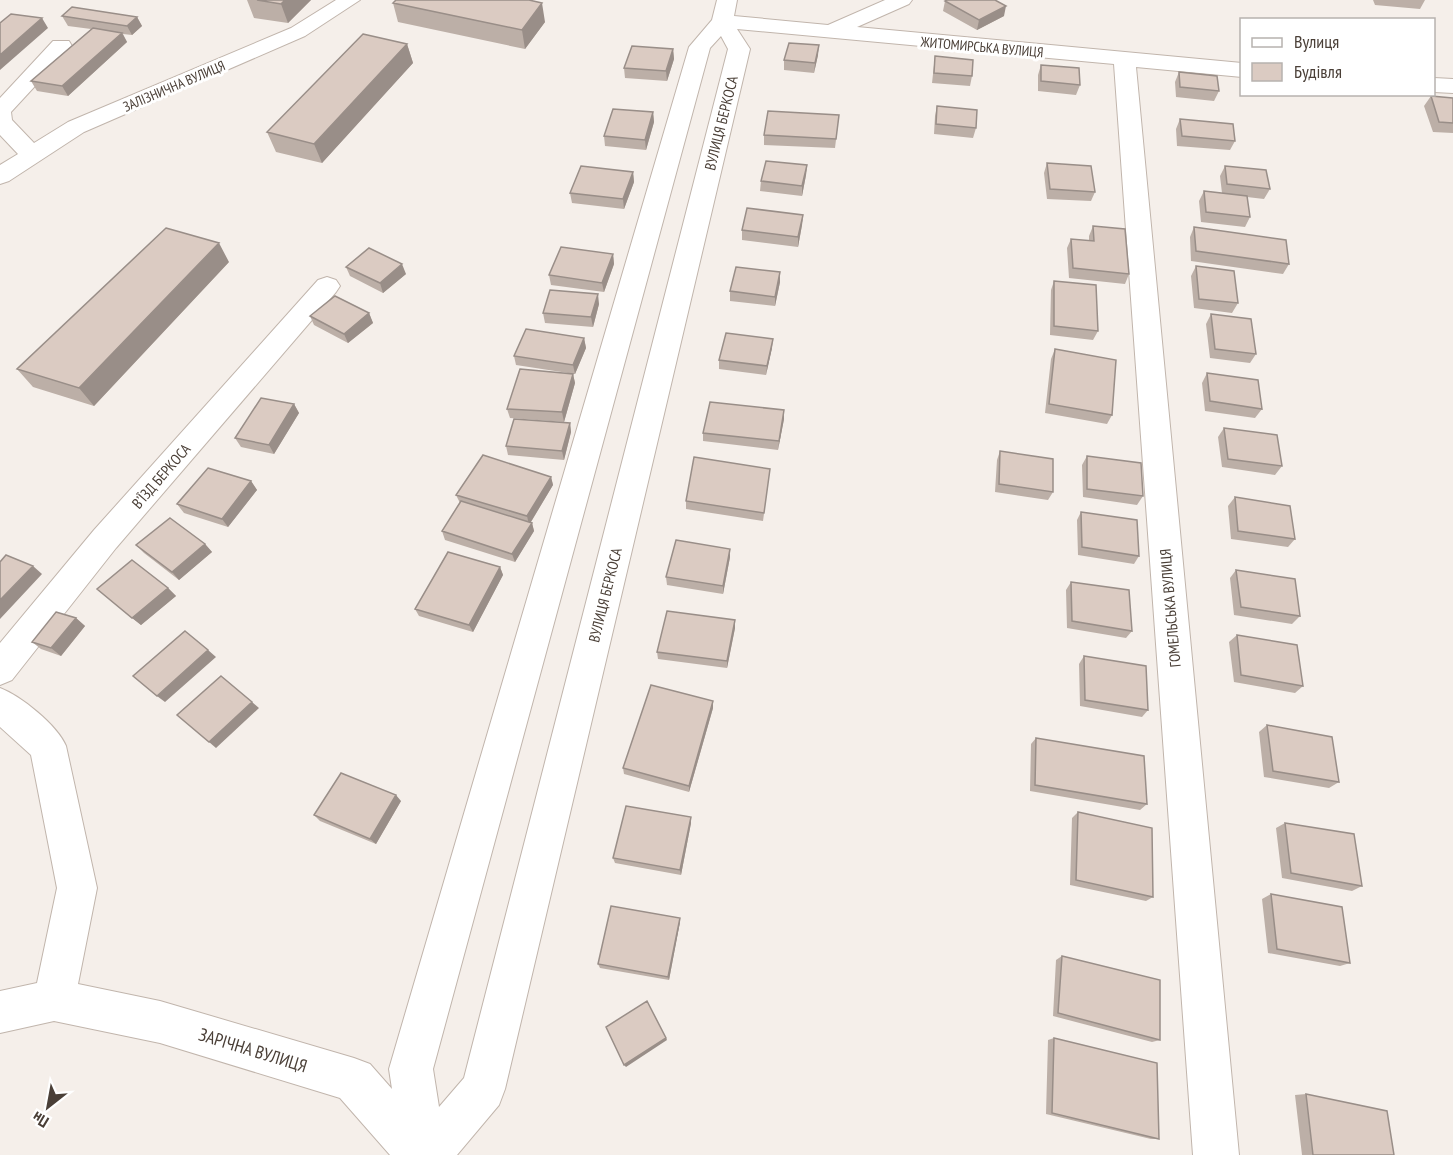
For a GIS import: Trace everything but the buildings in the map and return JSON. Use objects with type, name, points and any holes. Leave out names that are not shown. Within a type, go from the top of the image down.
[{"type":"street","name":"ЗАЛІЗНИЧНА ВУЛИЦЯ","points":[[0,176],[76,127],[298,32],[350,0]]},
{"type":"street","points":[[827,33],[902,0]]},
{"type":"street","points":[[422,1155],[411,1069],[700,47],[725,11]]},
{"type":"street","name":"ЖИТОМИРСЬКА ВУЛИЦЯ","points":[[725,11],[827,33],[1240,70]]},
{"type":"street","name":"ВУЛИЦЯ БЕРКОСА","points":[[428,1155],[483,1089],[739,49],[725,11]]},
{"type":"street","points":[[31,154],[1,122],[0,111],[61,46]]},
{"type":"street","name":"ГОМЕЛЬСЬКА ВУЛИЦЯ","points":[[1125,61],[1216,1155]]},
{"type":"street","points":[[1435,85],[1453,86]]},
{"type":"street","name":"В’ЇЗД БЕРКОСА","points":[[0,669],[105,539],[327,286]]},
{"type":"street","points":[[0,704],[48,746],[77,888],[54,1000],[0,1012]]},
{"type":"street","name":"ЗАРІЧНА ВУЛИЦЯ","points":[[54,1000],[160,1022],[354,1080],[422,1155]]}]
